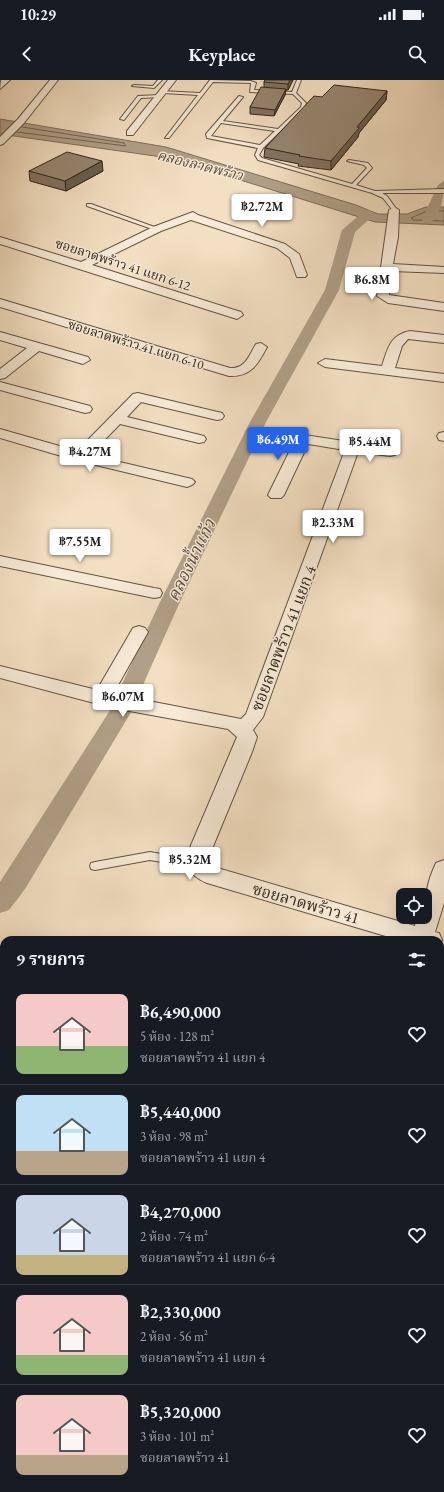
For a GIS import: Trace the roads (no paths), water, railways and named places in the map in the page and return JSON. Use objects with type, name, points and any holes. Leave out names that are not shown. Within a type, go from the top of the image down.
[{"type":"street","points":[[0,86],[6,80]]},
{"type":"street","points":[[0,142],[21,121],[54,80]]},
{"type":"street","points":[[130,134],[172,80]]},
{"type":"street","points":[[394,210],[392,237],[382,296],[388,299],[444,307]]},
{"type":"street","points":[[82,266],[157,229],[192,215],[281,246],[295,256],[302,275]]},
{"type":"street","name":"ซอยลาดพร้าว 41 แยก 6-12","points":[[0,240],[237,315]]},
{"type":"street","points":[[387,267],[444,270]]},
{"type":"street","name":"ซอยลาดพร้าว 41 แยก 6-10","points":[[0,303],[229,372],[239,372],[247,369],[262,347]]},
{"type":"street","points":[[387,371],[396,342],[401,336],[410,334],[444,339]]},
{"type":"street","points":[[0,336],[83,360]]},
{"type":"street","points":[[0,350],[14,340]]},
{"type":"street","points":[[0,375],[37,347]]},
{"type":"street","points":[[325,363],[444,378]]},
{"type":"street","points":[[0,386],[85,409]]},
{"type":"street","points":[[80,457],[138,398],[218,416]]},
{"type":"street","points":[[118,419],[199,439]]},
{"type":"street","points":[[0,433],[80,457],[187,482]]},
{"type":"street","points":[[265,433],[390,452]]},
{"type":"street","points":[[276,494],[303,439]]},
{"type":"street","name":"ซอยลาดพร้าว 41 แยก 4","points":[[242,729],[254,717],[353,447]]},
{"type":"street","points":[[0,560],[154,593]]},
{"type":"street","points":[[107,699],[139,632]]},
{"type":"street","points":[[0,672],[107,699],[233,723],[242,729],[247,737],[242,752],[200,850],[196,864]]},
{"type":"street","name":"ซอยลาดพร้าว 41","points":[[196,864],[207,874],[417,936]]},
{"type":"street","points":[[432,936],[444,869]]},
{"type":"lane","points":[[134,86],[154,87],[160,80]]},
{"type":"lane","points":[[167,137],[210,82],[216,80],[251,82],[254,84],[252,91],[294,93],[304,103],[303,107],[261,147],[257,155],[265,162],[374,192],[385,197],[394,210]]},
{"type":"lane","points":[[294,93],[298,80]]},
{"type":"lane","points":[[122,119],[140,97],[161,94],[200,94]]},
{"type":"lane","points":[[241,97],[208,135],[209,137],[261,147]]},
{"type":"lane","points":[[220,122],[278,130]]},
{"type":"lane","points":[[349,161],[366,164],[370,168],[353,186]]},
{"type":"lane","points":[[374,192],[444,191]]},
{"type":"lane","points":[[89,204],[157,229]]},
{"type":"lane","points":[[95,866],[150,856],[196,864]]},
{"type":"water","name":"คลองลาดพร้าว","points":[[0,119],[166,147],[356,205],[378,214],[407,214],[426,207],[444,207],[444,225],[375,222],[189,164],[155,156],[0,134]]},
{"type":"waterway","points":[[428,219],[444,185]]},
{"type":"waterway","name":"คลองน้ำแก้ว","points":[[0,902],[16,881],[119,714],[169,604],[258,422],[332,290],[349,230],[369,214]]}]
